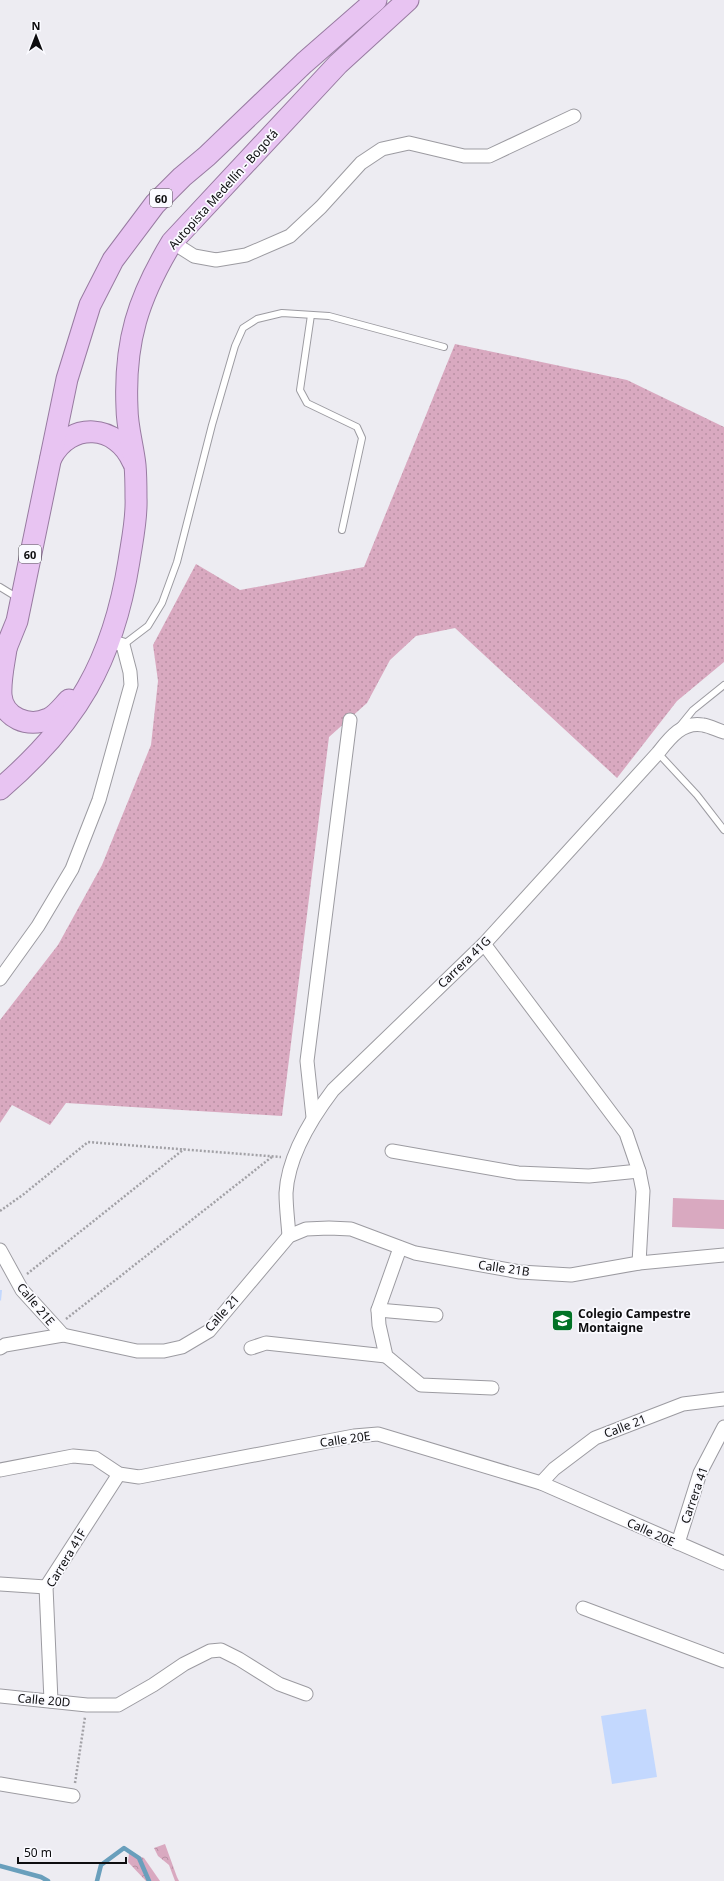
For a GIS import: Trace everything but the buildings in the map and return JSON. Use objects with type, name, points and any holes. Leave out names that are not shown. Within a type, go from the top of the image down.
[{"type":"highway","name":"60","points":[[3,653],[17,621],[22,600],[66,379],[90,304],[117,254],[156,204],[176,182],[207,156],[304,63],[376,0]]},
{"type":"highway","name":"Autopista Medellín - Bogotá","points":[[0,789],[26,767],[53,738],[77,706],[116,643],[133,536],[136,500],[135,465],[127,409],[127,363],[135,320],[154,273],[172,242],[338,64],[408,0]]},
{"type":"highway","points":[[49,462],[56,449],[66,439],[79,433],[93,431],[107,434],[120,441],[129,452],[135,465]]},
{"type":"highway","points":[[3,653],[1,696],[8,711],[20,720],[28,723],[40,722],[50,718],[97,672]]},
{"type":"street","points":[[172,242],[194,256],[216,260],[246,256],[290,236],[321,207],[361,162],[382,149],[409,143],[464,156],[489,156],[574,116]]},
{"type":"street","points":[[0,980],[38,926],[72,869],[99,800],[131,685],[130,672],[116,643]]},
{"type":"street","points":[[313,1117],[307,1060],[350,720]]},
{"type":"street","points":[[674,733],[690,726],[702,725],[724,732]]},
{"type":"street","name":"Carrera 41G","points":[[289,1236],[286,1192],[294,1158],[313,1117],[333,1090],[484,944],[658,753],[674,733]]},
{"type":"street","points":[[484,944],[626,1133],[639,1171],[643,1191],[639,1263]]},
{"type":"street","points":[[392,1151],[518,1173],[589,1176],[639,1171]]},
{"type":"street","name":"Calle 21B","points":[[289,1236],[306,1230],[330,1228],[351,1229],[415,1253],[520,1272],[572,1275],[639,1263],[724,1255]]},
{"type":"street","name":"Calle 21","points":[[60,1331],[137,1351],[164,1351],[182,1347],[209,1331],[289,1236]]},
{"type":"street","points":[[386,1356],[379,1325],[378,1310],[400,1248]]},
{"type":"street","name":"Calle 21E","points":[[0,1250],[22,1290],[60,1331]]},
{"type":"street","points":[[378,1310],[436,1314]]},
{"type":"street","points":[[0,1348],[5,1345],[60,1331]]},
{"type":"street","points":[[251,1348],[266,1343],[386,1356],[421,1385],[492,1388]]},
{"type":"street","name":"Calle 21","points":[[541,1483],[554,1469],[595,1438],[683,1404],[724,1399]]},
{"type":"street","name":"Carrera 41","points":[[678,1544],[700,1473],[724,1426]]},
{"type":"street","name":"Calle 20E","points":[[0,1470],[73,1456],[95,1458],[119,1474],[139,1477],[354,1436],[378,1434],[541,1483],[724,1563]]},
{"type":"street","name":"Carrera 41F","points":[[51,1701],[46,1587],[119,1474]]},
{"type":"street","points":[[0,1584],[46,1587]]},
{"type":"street","points":[[583,1608],[724,1661]]},
{"type":"street","name":"Calle 20D","points":[[0,1696],[87,1704],[118,1705],[153,1686],[184,1664],[210,1651],[221,1650],[239,1659],[279,1684],[306,1694]]},
{"type":"street","points":[[0,1784],[73,1796]]},
{"type":"lane","points":[[116,643],[148,626],[162,603],[177,562],[212,425],[235,346],[243,328],[257,319],[282,313],[328,316],[444,347]]},
{"type":"lane","points":[[311,315],[300,390],[307,403],[357,428],[362,438],[342,530]]},
{"type":"lane","points":[[0,587],[22,600]]},
{"type":"lane","points":[[674,733],[693,710],[724,685]]},
{"type":"lane","points":[[658,753],[697,795],[724,830]]},
{"type":"path","points":[[0,1211],[24,1194],[88,1142],[294,1158]]},
{"type":"path","points":[[17,1282],[184,1149]]},
{"type":"path","points":[[60,1331],[273,1156]]},
{"type":"path","points":[[73,1796],[87,1704]]},
{"type":"green space","points":[[455,344],[627,380],[724,427],[724,662],[677,701],[617,778],[455,628],[416,636],[390,660],[367,703],[329,737],[282,1116],[66,1103],[50,1125],[12,1105],[0,1123],[0,1020],[58,945],[102,865],[151,745],[158,681],[153,645],[196,564],[240,590],[364,567]]},
{"type":"green space","points":[[673,1198],[724,1200],[724,1229],[672,1227]]},
{"type":"green space","points":[[165,1844],[179,1881],[175,1881],[169,1865],[158,1856],[154,1848]]},
{"type":"green space","points":[[129,1853],[144,1858],[160,1881],[146,1881],[128,1862]]},
{"type":"waterway","points":[[97,1881],[101,1865],[124,1848],[139,1858],[149,1881]]},
{"type":"waterway","points":[[0,1866],[41,1877],[48,1881]]},
{"type":"place","name":"Colegio Campestre Montaigne","points":[[562,1320]]}]
